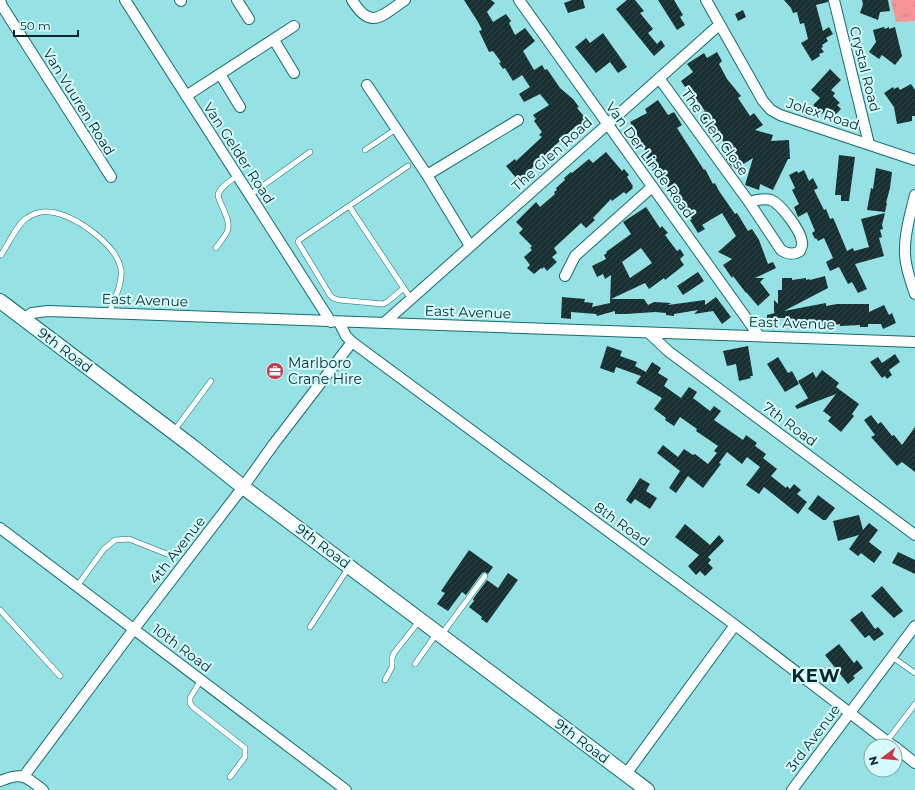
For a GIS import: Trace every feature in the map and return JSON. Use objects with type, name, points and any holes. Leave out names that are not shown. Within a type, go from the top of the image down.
[{"type":"main road","name":"9th Road","points":[[0,301],[174,432],[244,487],[647,790]]},
{"type":"street","name":"Van Vuuren Road","points":[[0,0],[2,6],[111,177]]},
{"type":"street","name":"Van Gelder Road","points":[[125,0],[250,195],[335,322]]},
{"type":"street","points":[[237,0],[249,19]]},
{"type":"street","points":[[352,0],[362,14],[371,18],[381,16],[405,0]]},
{"type":"street","name":"Van Der Linde Road","points":[[518,0],[759,336]]},
{"type":"street","points":[[706,0],[719,25]]},
{"type":"street","name":"Crystal Road","points":[[834,0],[869,144]]},
{"type":"street","name":"The Glen Road","points":[[384,323],[719,25]]},
{"type":"street","name":"Jolex Road","points":[[719,25],[763,101],[771,110],[780,115],[915,160]]},
{"type":"street","points":[[186,96],[294,26]]},
{"type":"street","points":[[274,40],[294,73]]},
{"type":"street","points":[[220,74],[240,107]]},
{"type":"street","name":"The Glen Close","points":[[659,78],[749,202],[781,250],[795,254],[800,251],[802,244],[801,237],[786,213],[779,206],[772,200],[764,199],[749,202]]},
{"type":"street","points":[[367,85],[427,175],[470,246]]},
{"type":"street","points":[[427,175],[518,120]]},
{"type":"street","points":[[565,276],[575,256],[652,186]]},
{"type":"street","points":[[915,195],[906,234],[905,248],[908,273],[915,294]]},
{"type":"street","name":"East Avenue","points":[[23,319],[32,313],[41,311],[912,342]]},
{"type":"street","name":"8th Road","points":[[335,322],[352,342],[735,625],[883,738]]},
{"type":"street","name":"7th Road","points":[[649,333],[668,351],[915,535]]},
{"type":"street","points":[[912,342],[915,333]]},
{"type":"street","name":"4th Avenue","points":[[24,776],[134,629],[244,487],[273,445],[352,342]]},
{"type":"street","name":"10th Road","points":[[1,531],[77,586],[346,790]]},
{"type":"street","points":[[626,774],[735,625]]},
{"type":"street","name":"3rd Avenue","points":[[792,790],[915,626]]},
{"type":"street","name":"8th Road","points":[[903,753],[915,762]]},
{"type":"street","points":[[0,781],[17,776],[24,776],[43,790]]},
{"type":"lane","points":[[365,150],[396,129]]},
{"type":"lane","points":[[250,195],[310,152]]},
{"type":"lane","points":[[404,288],[383,304],[338,300],[333,298],[298,242],[408,166]]},
{"type":"lane","points":[[216,248],[227,233],[228,227],[228,220],[218,195],[219,191],[222,187],[238,176]]},
{"type":"lane","points":[[349,206],[411,299]]},
{"type":"lane","points":[[1,255],[22,222],[28,217],[43,212],[50,212],[69,217],[104,241],[119,261],[121,275],[109,313]]},
{"type":"lane","points":[[174,432],[211,381]]},
{"type":"lane","points":[[77,586],[104,550],[115,540],[129,539],[167,554]]},
{"type":"lane","points":[[310,627],[350,566]]},
{"type":"lane","points":[[415,664],[485,576]]},
{"type":"lane","points":[[0,610],[60,676]]},
{"type":"lane","points":[[384,680],[392,667],[392,658],[394,653],[421,620]]},
{"type":"lane","points":[[892,657],[915,673]]},
{"type":"lane","points":[[201,680],[190,698],[190,703],[244,748],[245,757],[230,777]]},
{"type":"lane","points":[[896,738],[915,704]]},
{"type":"green space","points":[[891,0],[915,0],[915,21],[896,22]]},
{"type":"building","points":[[464,0],[491,0],[495,3],[487,12],[493,22],[506,14],[511,21],[509,23],[515,35],[525,28],[535,41],[523,51],[534,70],[542,65],[545,70],[547,69],[560,88],[573,99],[579,107],[577,108],[587,120],[585,121],[586,123],[578,129],[576,126],[528,172],[531,176],[525,182],[520,177],[517,179],[506,166],[515,159],[516,161],[542,137],[539,135],[542,132],[534,121],[536,119],[533,115],[549,105],[540,94],[524,102],[519,94],[530,87],[522,75],[513,81],[505,68],[503,69],[499,63],[501,62],[493,51],[489,52],[479,31],[482,30]]},
{"type":"building","points":[[572,0],[583,0],[585,8],[568,13],[564,3]]},
{"type":"building","points":[[627,0],[635,0],[644,11],[640,13],[653,29],[648,33],[657,44],[661,40],[665,46],[654,56],[616,9]]},
{"type":"building","points":[[658,0],[674,0],[683,15],[680,17],[685,25],[677,30]]},
{"type":"building","points":[[784,0],[828,0],[828,2],[816,5],[823,31],[829,27],[833,34],[826,38],[828,41],[822,45],[823,47],[821,48],[824,52],[819,54],[820,56],[812,61],[801,43],[808,39],[804,23],[800,24],[797,12],[793,13],[791,8]]},
{"type":"building","points":[[862,0],[888,0],[890,11],[880,12],[878,20],[860,13],[863,4]]},
{"type":"building","points":[[743,10],[746,17],[738,21],[735,14]]},
{"type":"building","points":[[884,27],[885,29],[889,27],[889,29],[895,27],[902,56],[895,65],[882,55],[879,59],[869,52],[876,42],[873,30]]},
{"type":"building","points":[[603,33],[627,67],[618,73],[610,62],[596,73],[575,47],[586,38],[590,43]]},
{"type":"building","points":[[717,52],[722,61],[719,64],[727,79],[741,96],[738,98],[750,116],[754,113],[763,125],[755,130],[773,135],[771,141],[789,140],[790,159],[788,159],[773,190],[760,184],[759,190],[745,185],[753,158],[734,170],[726,159],[731,156],[719,134],[707,119],[704,121],[700,114],[705,111],[687,86],[685,87],[681,81],[693,72],[687,64],[704,53],[707,58]]},
{"type":"building","points":[[830,69],[841,80],[831,90],[835,93],[833,96],[840,103],[837,105],[841,109],[835,115],[828,108],[822,114],[813,105],[820,98],[811,90]]},
{"type":"building","points":[[911,84],[915,90],[915,116],[912,116],[912,121],[897,124],[894,107],[884,93],[893,87],[894,89],[898,87],[900,90]]},
{"type":"building","points":[[658,100],[668,115],[674,112],[682,125],[677,128],[704,170],[705,169],[713,184],[715,183],[719,191],[735,214],[737,213],[748,231],[752,229],[759,240],[768,264],[773,262],[776,268],[755,278],[764,278],[760,282],[770,295],[758,306],[733,276],[732,278],[723,265],[732,259],[718,252],[736,236],[722,213],[702,225],[705,229],[698,233],[690,220],[692,219],[683,206],[681,208],[655,166],[653,168],[645,159],[649,155],[638,141],[640,140],[630,122],[647,113],[645,109]]},
{"type":"building","points":[[606,152],[622,171],[624,169],[629,175],[627,177],[633,188],[626,194],[624,192],[612,201],[611,199],[593,218],[595,220],[586,228],[581,223],[554,248],[557,253],[552,257],[557,262],[547,271],[544,267],[534,274],[527,268],[530,265],[524,257],[532,250],[530,248],[532,246],[519,233],[523,229],[516,222],[536,202],[540,207],[555,194],[554,192],[557,190],[556,188],[571,172],[572,173],[589,159],[593,163]]},
{"type":"building","points":[[839,155],[855,157],[849,201],[841,201],[841,195],[835,195]]},
{"type":"building","points":[[876,168],[892,172],[885,212],[867,210],[871,188],[873,189]]},
{"type":"building","points":[[804,170],[809,181],[813,178],[818,188],[814,190],[824,210],[826,209],[830,219],[833,218],[847,251],[853,248],[854,251],[869,247],[861,219],[885,213],[882,225],[883,229],[880,230],[882,237],[879,238],[884,256],[855,264],[867,289],[858,293],[852,282],[848,284],[839,267],[830,271],[826,262],[833,258],[824,238],[818,241],[816,238],[815,239],[812,233],[815,231],[807,212],[798,217],[794,207],[799,204],[792,190],[795,188],[789,175],[797,171],[798,173]]},
{"type":"building","points":[[646,207],[660,228],[662,226],[668,233],[665,235],[677,251],[680,249],[684,255],[680,259],[684,265],[665,280],[664,278],[649,289],[645,283],[611,299],[644,299],[648,305],[654,302],[671,303],[668,305],[705,300],[705,305],[716,297],[731,317],[722,324],[713,311],[694,314],[698,310],[674,314],[674,316],[666,315],[666,313],[655,312],[615,314],[615,311],[597,316],[596,314],[571,312],[571,319],[561,318],[562,297],[585,299],[584,302],[593,303],[592,307],[610,303],[611,275],[605,279],[603,274],[597,277],[592,266],[606,259],[604,255],[607,253],[606,252],[631,234],[623,222]],"holes":[[[641,248],[652,263],[630,278],[622,262]]]},
{"type":"building","points":[[698,272],[704,281],[683,295],[677,286]]},
{"type":"building","points":[[825,276],[828,288],[784,311],[826,303],[826,306],[837,304],[869,304],[869,312],[884,305],[889,315],[892,313],[896,323],[883,329],[881,324],[868,324],[868,327],[860,327],[860,325],[840,326],[840,324],[823,327],[822,322],[786,322],[786,318],[767,318],[767,315],[775,313],[774,300],[778,304],[778,290],[782,290],[782,278],[792,278],[792,280],[806,278],[806,280],[810,280]]},
{"type":"building","points":[[607,346],[622,351],[620,356],[637,362],[635,366],[646,372],[652,362],[661,368],[658,373],[668,379],[664,386],[681,398],[689,387],[697,392],[693,398],[710,411],[714,406],[721,411],[714,420],[743,440],[746,435],[757,443],[755,446],[766,454],[763,458],[777,469],[771,476],[786,488],[787,486],[790,489],[794,484],[801,490],[797,494],[807,502],[798,514],[764,487],[759,494],[746,485],[760,467],[747,457],[742,464],[727,452],[719,463],[721,464],[703,488],[688,476],[676,493],[669,488],[680,471],[657,453],[663,445],[678,457],[684,449],[693,455],[695,454],[708,464],[717,453],[714,451],[718,446],[696,431],[697,429],[680,417],[674,426],[665,420],[666,418],[654,409],[662,398],[636,383],[641,376],[616,367],[614,373],[600,368]]},
{"type":"building","points":[[748,346],[753,376],[750,376],[751,378],[739,381],[736,364],[727,366],[723,351]]},
{"type":"building","points":[[895,354],[900,362],[889,370],[892,375],[887,379],[885,376],[882,378],[870,362],[878,357],[882,363]]},
{"type":"building","points":[[778,357],[788,373],[792,371],[799,384],[785,392],[767,364]]},
{"type":"building","points":[[822,370],[839,383],[836,387],[859,404],[852,414],[854,416],[841,432],[828,421],[831,417],[823,411],[836,394],[797,409],[795,406],[808,398],[798,381],[813,372],[816,378]]},
{"type":"building","points":[[871,415],[878,424],[881,422],[892,436],[894,435],[902,445],[915,427],[915,472],[902,462],[897,466],[871,437],[875,435],[864,420]]},
{"type":"building","points":[[640,478],[650,484],[646,491],[657,498],[650,509],[635,499],[631,504],[626,500]]},
{"type":"building","points":[[818,495],[835,508],[826,520],[823,520],[808,509]]},
{"type":"building","points":[[859,515],[863,530],[869,523],[878,530],[869,542],[882,552],[874,563],[861,553],[858,556],[849,549],[859,535],[838,541],[833,521]]},
{"type":"building","points":[[685,524],[710,545],[719,535],[724,541],[708,557],[711,560],[708,563],[713,568],[705,576],[700,571],[696,575],[688,566],[699,555],[675,537]]},
{"type":"building","points":[[469,550],[493,567],[488,574],[485,572],[482,573],[466,595],[462,592],[448,611],[437,604],[445,593],[441,591]]},
{"type":"building","points":[[898,552],[915,560],[915,574],[892,563]]},
{"type":"building","points":[[508,573],[518,580],[487,623],[469,607],[487,580],[498,588]]},
{"type":"building","points":[[882,586],[903,611],[894,618],[871,596]]},
{"type":"building","points":[[862,611],[875,629],[878,627],[884,634],[874,641],[869,635],[865,638],[850,620]]},
{"type":"building","points":[[839,644],[854,663],[857,660],[863,668],[853,676],[855,678],[848,684],[825,655]]},
{"type":"place","name":"Marlboro Crane Hire","points":[[275,371]]},
{"type":"district","name":"KEW","points":[[816,676]]}]
